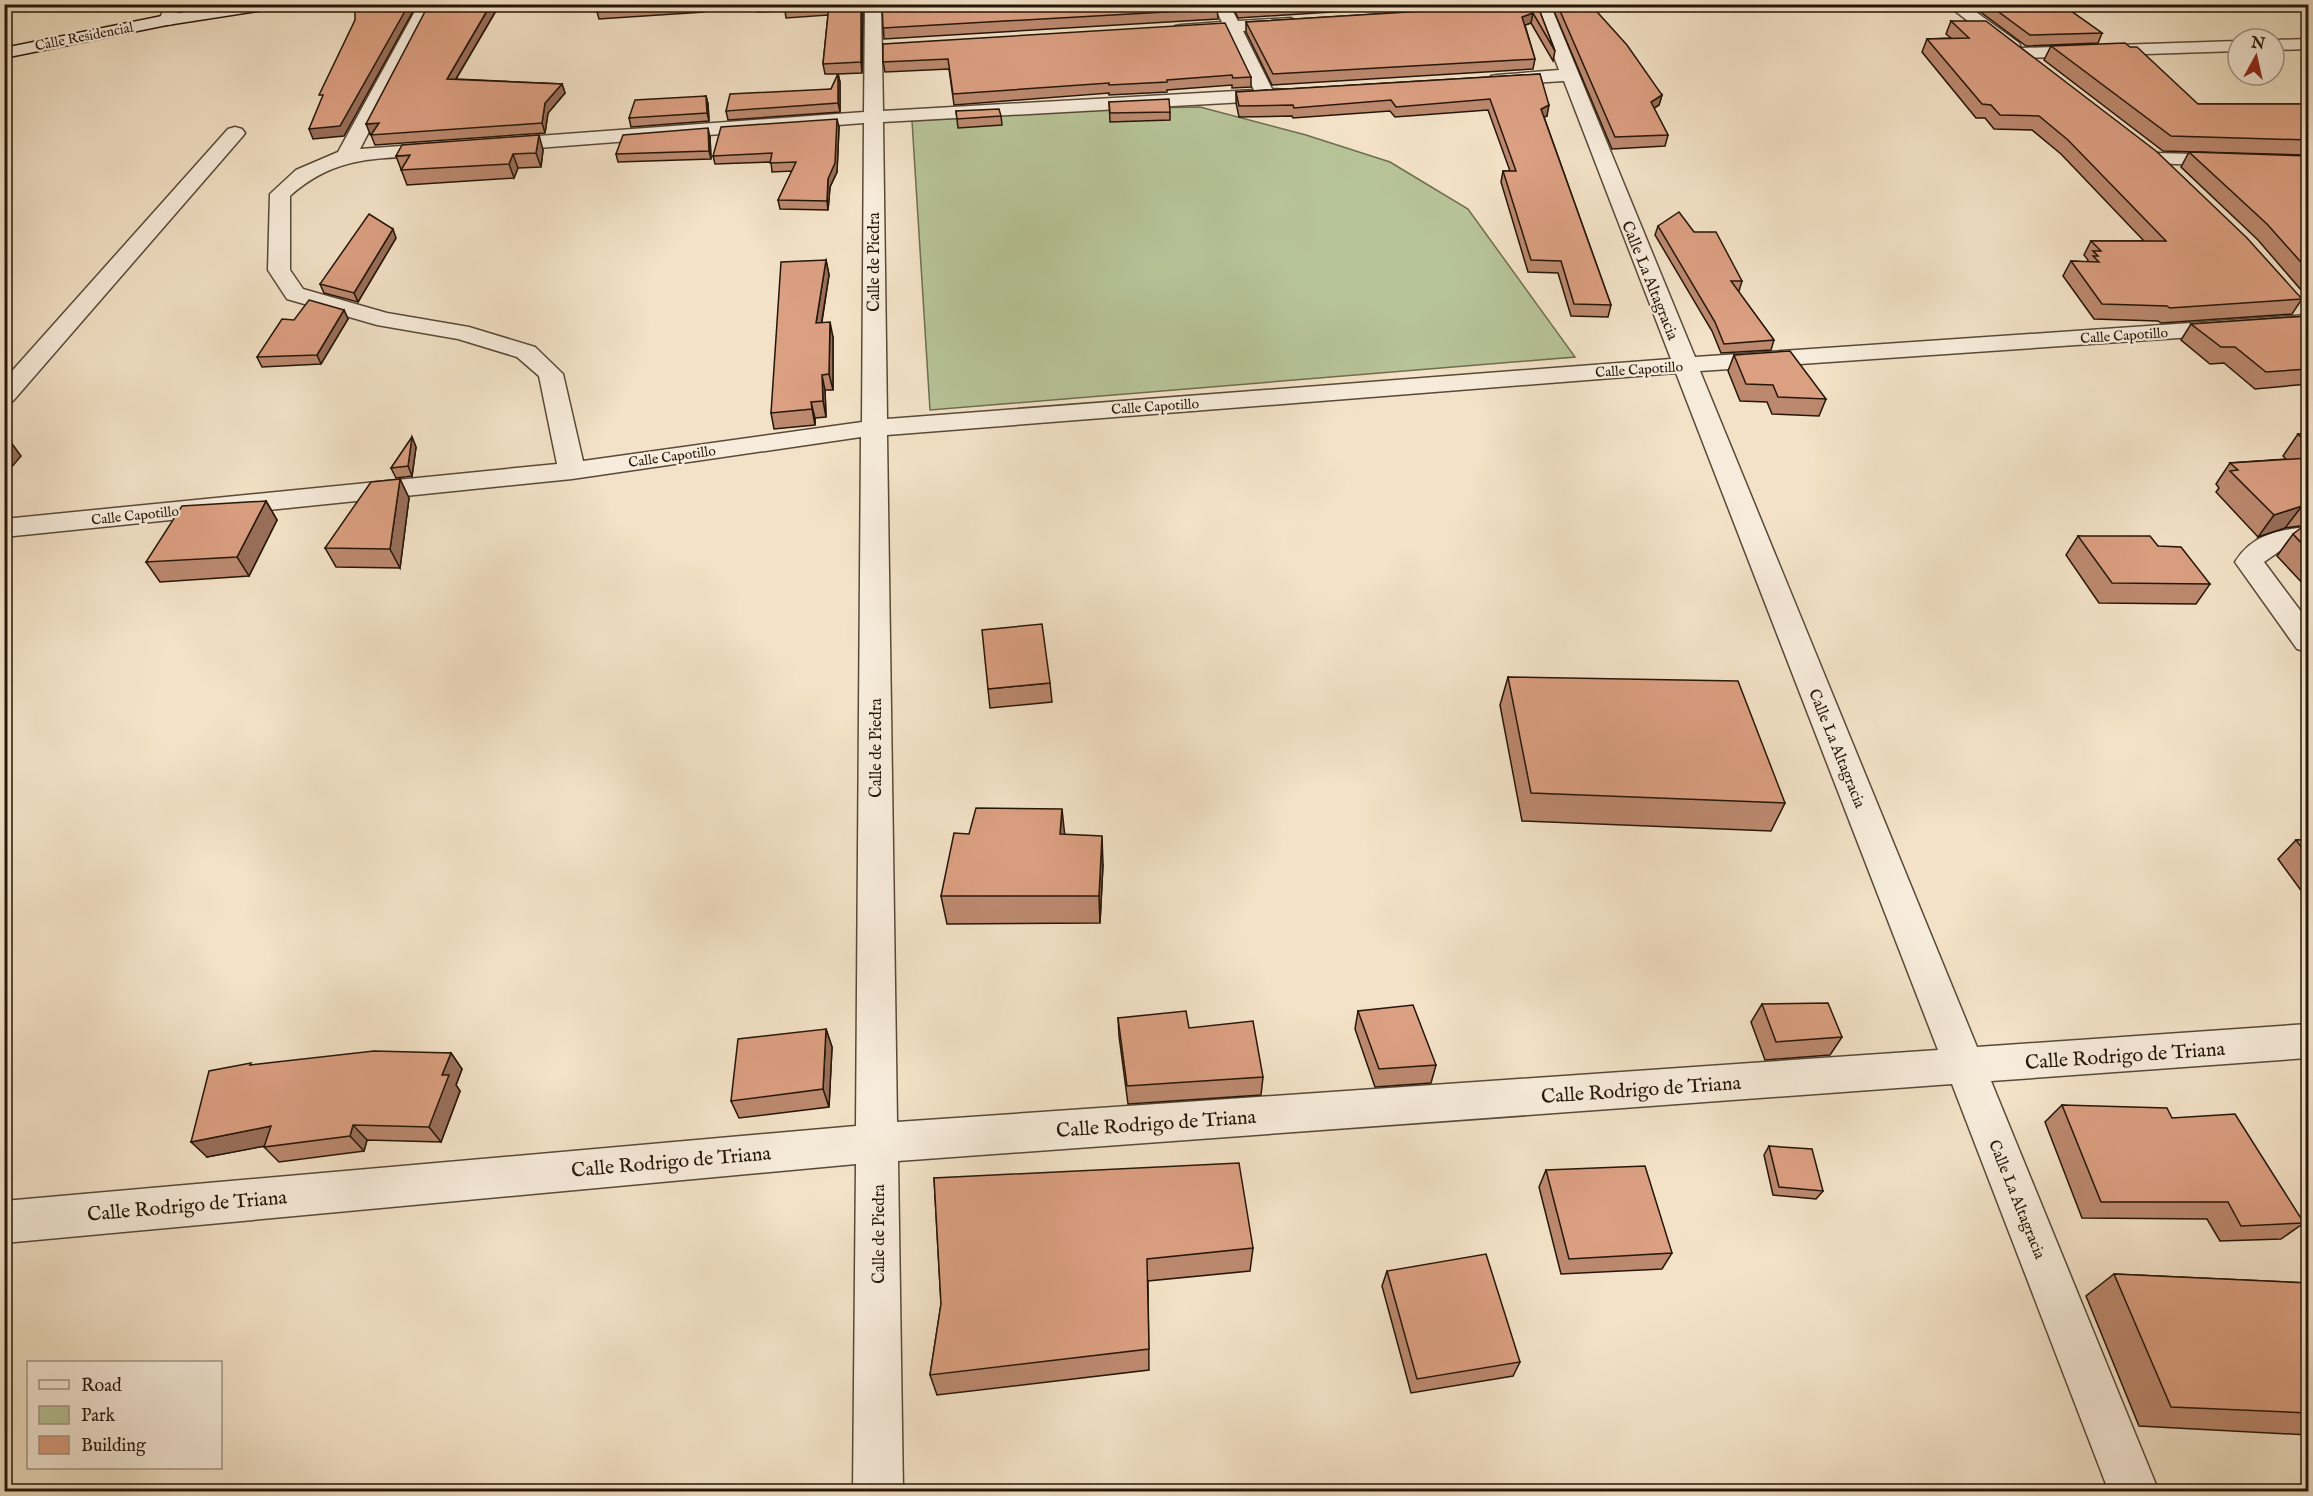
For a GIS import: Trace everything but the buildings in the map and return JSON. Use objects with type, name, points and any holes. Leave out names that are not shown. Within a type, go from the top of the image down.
[{"type":"street","name":"Calle Residencial","points":[[4,52],[171,12],[271,4]]},
{"type":"street","points":[[346,156],[427,4]]},
{"type":"street","name":"Calle de Piedra","points":[[873,4],[880,47],[873,117],[878,1491]]},
{"type":"street","points":[[1222,4],[1266,94]]},
{"type":"street","points":[[1954,4],[2048,74]]},
{"type":"street","name":"Calle La Altagracia","points":[[1538,6],[1570,75],[2134,1491]]},
{"type":"street","points":[[1161,31],[1304,22]]},
{"type":"street","points":[[2286,45],[2308,44]]},
{"type":"street","points":[[2021,53],[2226,46]]},
{"type":"street","points":[[1476,81],[1570,75]]},
{"type":"street","points":[[572,471],[551,374],[526,352],[461,332],[385,320],[295,294],[279,270],[280,194],[303,174],[346,156],[873,117],[1301,92]]},
{"type":"street","points":[[4,396],[235,133]]},
{"type":"street","points":[[2139,145],[2174,175]]},
{"type":"street","points":[[2157,159],[2308,163]]},
{"type":"street","name":"Calle Capotillo","points":[[4,528],[572,471],[873,428],[2306,314]]},
{"type":"street","points":[[2308,536],[2285,537],[2259,547],[2249,562],[2308,642]]},
{"type":"street","name":"Calle Rodrigo de Triana","points":[[4,1222],[878,1143],[2308,1041]]},
{"type":"green space","points":[[1200,107],[1306,135],[1390,162],[1468,209],[1575,357],[930,410],[912,121],[1106,109]]}]
